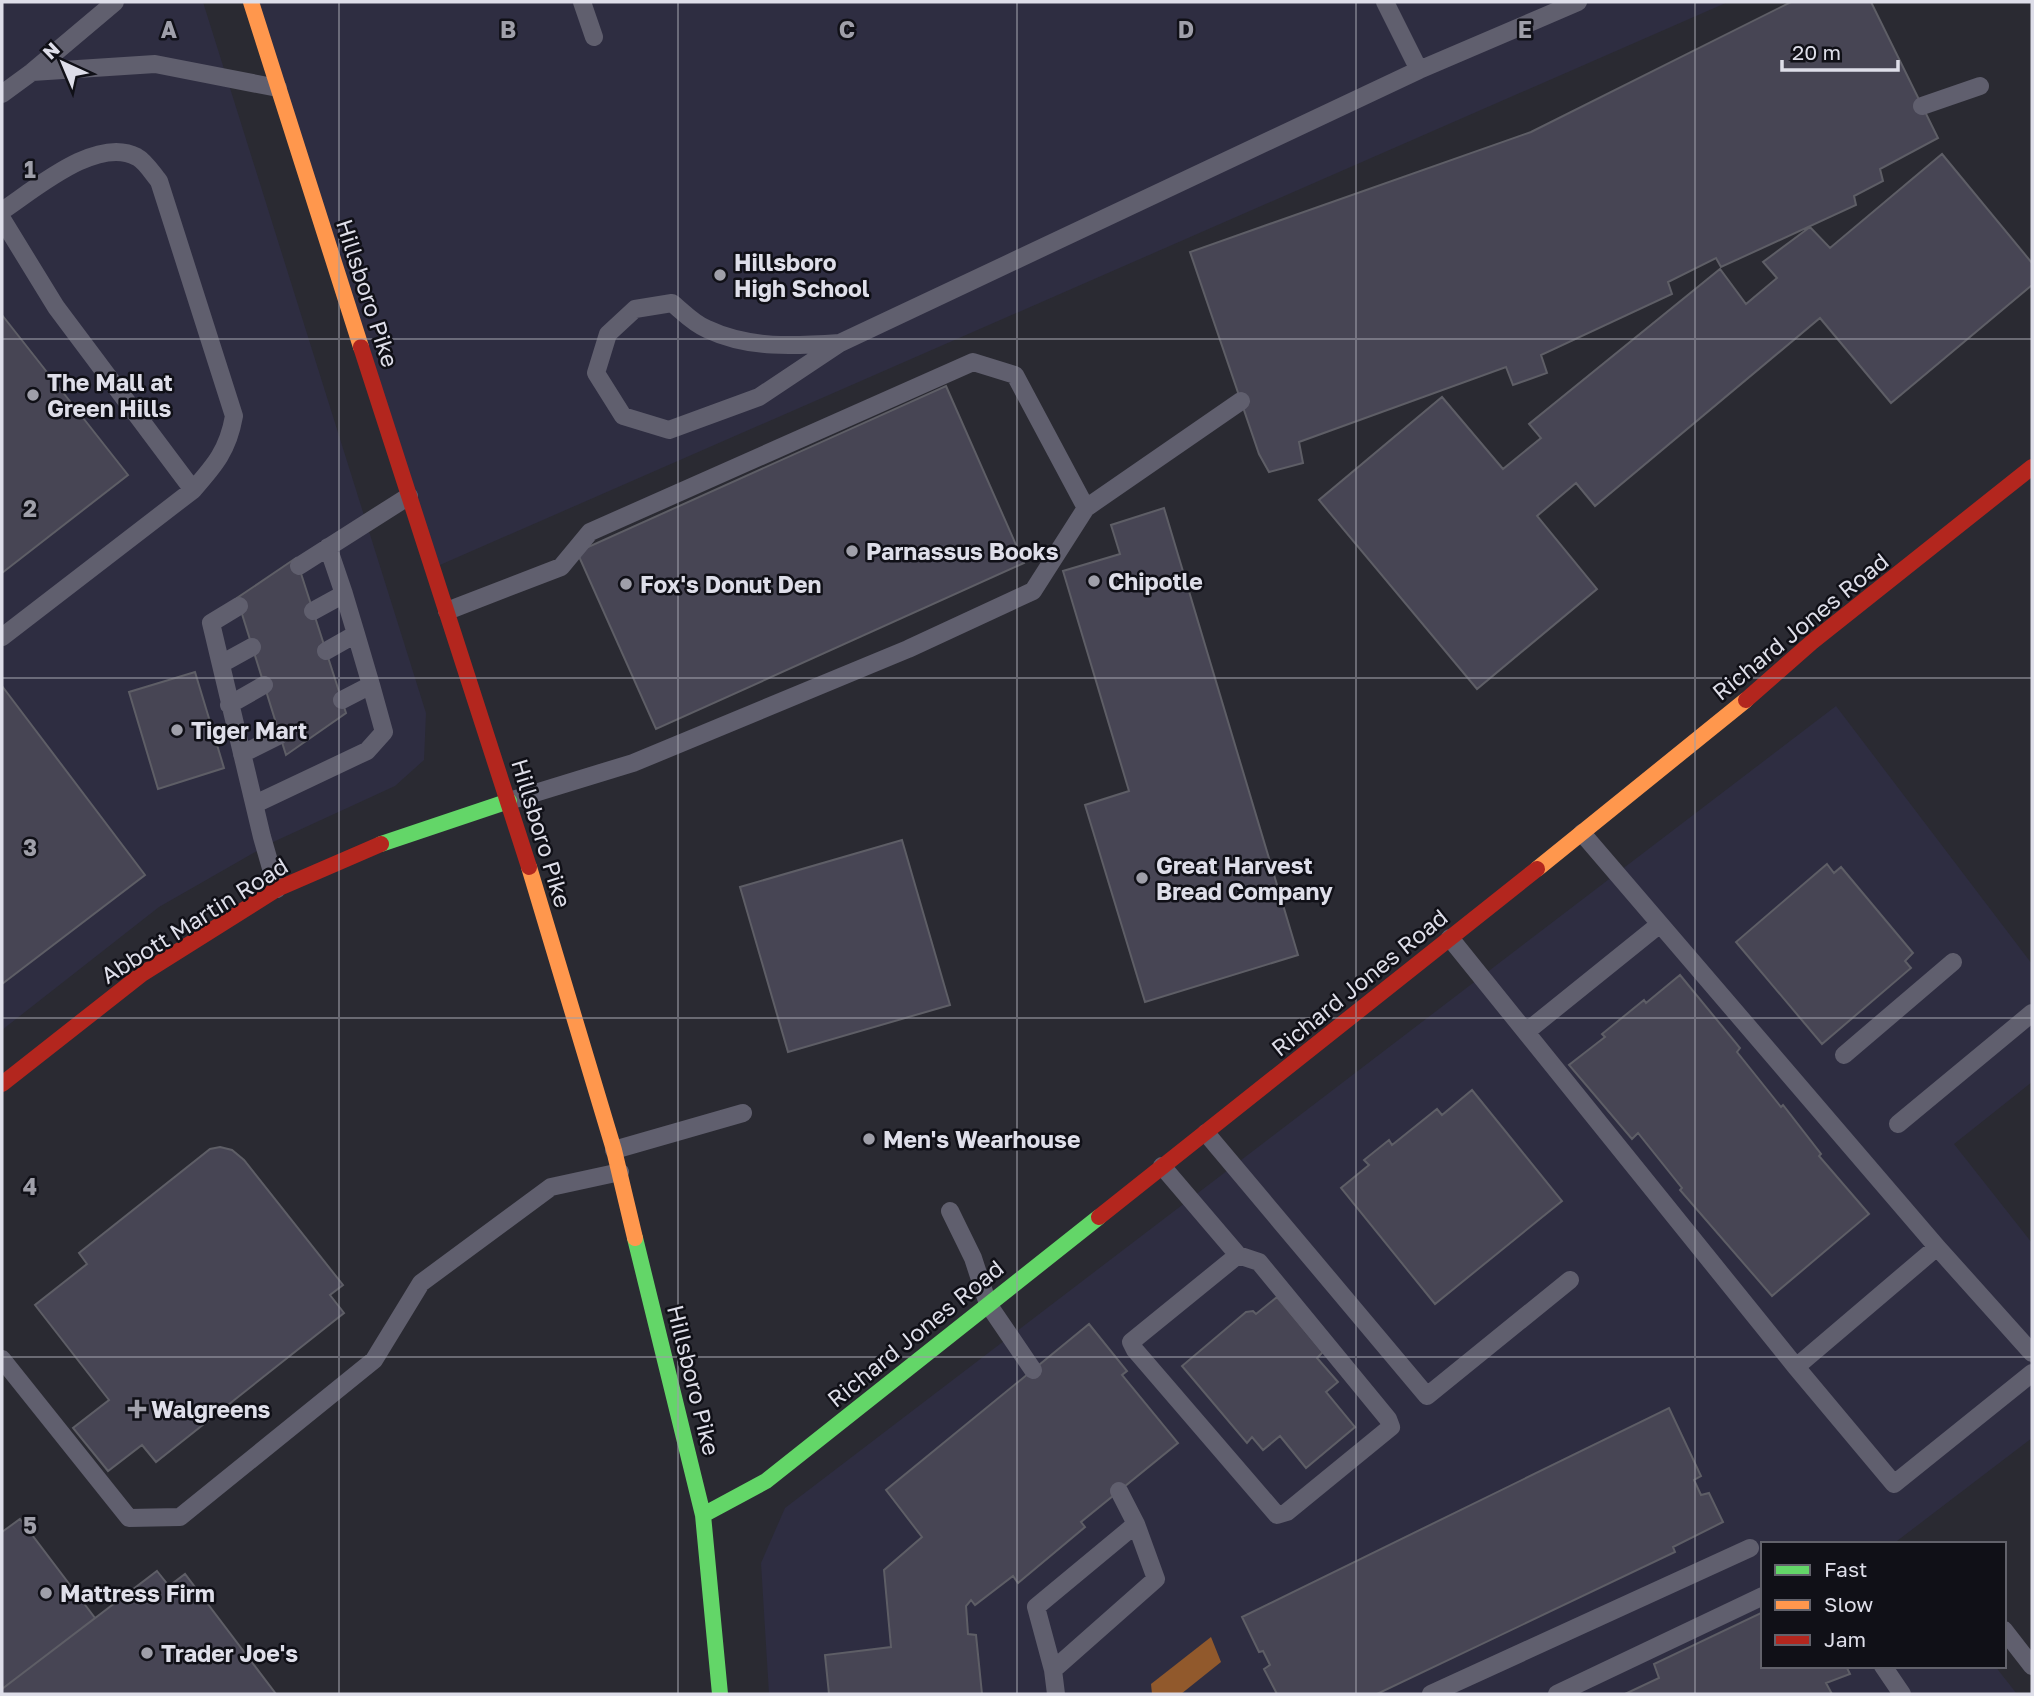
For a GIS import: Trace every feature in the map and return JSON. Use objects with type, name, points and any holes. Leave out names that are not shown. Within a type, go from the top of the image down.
[{"type":"main road","name":"Hillsboro Pike","points":[[251,2],[509,801],[614,1150],[703,1515],[720,1694]]},
{"type":"main road","name":"Richard Jones Road","points":[[703,1515],[761,1485],[1582,833],[1754,694],[1812,642],[2029,477]]},
{"type":"main road","name":"Abbott Martin Road","points":[[2,1084],[142,974],[277,889],[384,843],[509,801]]},
{"type":"lane","points":[[2,94],[116,2]]},
{"type":"lane","points":[[582,2],[594,37]]},
{"type":"lane","points":[[1385,2],[1419,70]]},
{"type":"lane","points":[[840,343],[792,346],[738,341],[704,328],[672,303],[635,309],[608,334],[596,373],[623,416],[669,430],[759,397],[840,343],[1419,70],[1578,2]]},
{"type":"lane","points":[[32,72],[155,64],[279,89]]},
{"type":"lane","points":[[1922,106],[1979,86]]},
{"type":"lane","points":[[2,211],[73,163],[94,155],[117,153],[138,157],[159,181],[234,416],[227,445],[220,460],[193,490],[2,637]]},
{"type":"lane","points":[[2,219],[56,307],[193,490]]},
{"type":"lane","points":[[447,611],[561,567],[590,532],[973,362],[1015,375],[1086,509]]},
{"type":"lane","points":[[509,801],[633,763],[908,649],[1033,592],[1086,509],[1241,401]]},
{"type":"lane","points":[[299,566],[409,496]]},
{"type":"lane","points":[[255,804],[367,751],[384,732],[328,547]]},
{"type":"lane","points":[[313,611],[344,594]]},
{"type":"lane","points":[[239,606],[211,623],[229,705],[277,889]]},
{"type":"lane","points":[[326,651],[356,634]]},
{"type":"lane","points":[[221,664],[252,647]]},
{"type":"lane","points":[[229,705],[264,685]]},
{"type":"lane","points":[[342,700],[371,685]]},
{"type":"lane","points":[[242,754],[280,735]]},
{"type":"lane","points":[[1582,833],[1937,1247],[2032,1353]]},
{"type":"lane","points":[[1526,1032],[1660,924]]},
{"type":"lane","points":[[1450,938],[1796,1367],[1894,1484],[2032,1373]]},
{"type":"lane","points":[[1844,1055],[1953,962]]},
{"type":"lane","points":[[1898,1124],[2032,1013]]},
{"type":"lane","points":[[614,1150],[743,1112]]},
{"type":"lane","points":[[1206,1133],[1427,1396],[1570,1280]]},
{"type":"lane","points":[[1162,1166],[1238,1255],[1259,1262],[1388,1419],[1391,1427],[1287,1513],[1277,1515],[1135,1350],[1131,1342],[1137,1334],[1238,1255]]},
{"type":"lane","points":[[2,1359],[130,1518],[180,1517],[374,1360],[421,1283],[551,1187],[620,1172]]},
{"type":"lane","points":[[950,1210],[973,1258],[988,1304],[1033,1370]]},
{"type":"lane","points":[[1796,1367],[1937,1247]]},
{"type":"lane","points":[[1053,1670],[1156,1580],[1136,1524],[1119,1491]]},
{"type":"lane","points":[[1056,1694],[1053,1670],[1036,1607],[1136,1524]]},
{"type":"lane","points":[[1431,1694],[1750,1548]]},
{"type":"lane","points":[[1557,1694],[1761,1597]]},
{"type":"lane","points":[[2006,1633],[2032,1666]]},
{"type":"lane","points":[[1884,1668],[1902,1694]]},
{"type":"shaded area","points":[[2,2],[203,2],[426,713],[424,760],[395,786],[271,843],[159,907],[2,1030]]},
{"type":"shaded area","name":"Hillsboro High School","points":[[251,2],[1728,2],[433,568]]},
{"type":"shaded area","points":[[1836,706],[2032,964],[2032,1082],[1954,1144],[2032,1243],[2032,1438],[1897,1542],[1761,1542],[1761,1668],[1997,1668],[2017,1694],[769,1694],[761,1563],[785,1508]]},
{"type":"shaded area","points":[[1211,1637],[1221,1662],[1181,1694],[1152,1694],[1151,1684]]},
{"type":"building","points":[[1791,2],[1871,2],[1938,138],[1880,169],[1883,181],[1854,196],[1856,205],[1721,267],[1716,258],[1668,282],[1672,294],[1541,355],[1547,373],[1513,385],[1506,367],[1299,442],[1303,463],[1269,472],[1259,454],[1190,252],[1531,132]]},
{"type":"building","points":[[1942,154],[2032,263],[2032,285],[1891,403],[1820,318],[1595,506],[1576,483],[1537,516],[1597,589],[1477,689],[1319,500],[1442,397],[1503,469],[1541,438],[1529,424],[1720,269],[1746,304],[1777,278],[1763,262],[1810,227],[1830,248]]},
{"type":"building","name":"The Mall at Green Hills","points":[[2,315],[128,475],[2,573]]},
{"type":"building","points":[[946,386],[1024,563],[656,729],[577,552]]},
{"type":"building","points":[[1164,508],[1298,955],[1145,1002],[1085,805],[1129,791],[1063,571],[1120,554],[1111,525]]},
{"type":"building","points":[[296,558],[346,713],[286,755],[237,598]]},
{"type":"building","name":"Tiger Mart","points":[[195,672],[224,768],[158,789],[129,692]]},
{"type":"building","points":[[2,686],[145,875],[2,984]]},
{"type":"building","points":[[902,840],[950,1005],[788,1052],[740,887]]},
{"type":"building","points":[[1827,864],[1834,873],[1841,867],[1913,953],[1905,961],[1911,968],[1822,1044],[1736,942]]},
{"type":"building","points":[[1680,975],[1740,1048],[1737,1052],[1781,1107],[1783,1105],[1821,1154],[1819,1156],[1869,1214],[1772,1296],[1680,1190],[1682,1188],[1638,1133],[1632,1139],[1569,1065],[1605,1037],[1602,1034]]},
{"type":"building","points":[[1472,1090],[1562,1201],[1435,1304],[1341,1188],[1369,1165],[1364,1160],[1389,1140],[1392,1145],[1437,1109],[1442,1115]]},
{"type":"building","name":"Walgreens","points":[[220,1147],[232,1150],[244,1160],[343,1285],[330,1295],[344,1313],[156,1462],[142,1445],[108,1471],[73,1428],[109,1400],[35,1305],[87,1264],[79,1253],[210,1149]]},
{"type":"building","points":[[1277,1297],[1323,1352],[1317,1358],[1338,1382],[1326,1392],[1355,1427],[1306,1468],[1280,1436],[1263,1450],[1252,1437],[1247,1443],[1182,1366],[1246,1312],[1253,1311],[1256,1314]]},
{"type":"building","points":[[1089,1324],[1127,1371],[1122,1375],[1178,1443],[1081,1522],[1085,1527],[1018,1583],[1013,1576],[975,1605],[971,1600],[966,1606],[968,1634],[976,1635],[982,1694],[829,1694],[825,1655],[891,1647],[884,1570],[922,1537],[886,1490]]},
{"type":"building","points":[[1669,1408],[1701,1476],[1694,1480],[1701,1495],[1709,1493],[1723,1522],[1673,1547],[1675,1552],[1377,1694],[1277,1694],[1264,1669],[1270,1665],[1263,1651],[1259,1652],[1242,1617]]},
{"type":"building","points":[[20,1519],[95,1618],[2,1689],[2,1532]]},
{"type":"building","name":"Trader Joe's","points":[[157,1571],[169,1586],[185,1574],[276,1694],[2,1694],[2,1689]]},
{"type":"building","points":[[1761,1613],[1761,1668],[1847,1668],[1850,1674],[1826,1683],[1832,1694],[1625,1694],[1659,1678],[1654,1664]]},
{"type":"traffic: fast","points":[[381,844],[509,801]]},
{"type":"traffic: fast","points":[[703,1515],[766,1481],[1099,1217]]},
{"type":"traffic: fast","points":[[635,1238],[703,1515],[720,1694]]},
{"type":"traffic: slow","points":[[251,2],[361,347]]},
{"type":"traffic: slow","points":[[1537,869],[1746,700]]},
{"type":"traffic: slow","points":[[529,867],[614,1150],[635,1238]]},
{"type":"traffic: jam","points":[[361,347],[529,867]]},
{"type":"traffic: jam","points":[[1746,700],[1812,642],[2032,467]]},
{"type":"traffic: jam","points":[[2,1084],[142,974],[277,889],[381,844]]},
{"type":"traffic: jam","points":[[1099,1217],[1537,869]]},
{"type":"place","name":"Hillsboro High School","points":[[720,275]]},
{"type":"place","name":"The Mall at Green Hills","points":[[33,395]]},
{"type":"place","name":"Parnassus Books","points":[[852,551]]},
{"type":"place","name":"Chipotle","points":[[1094,581]]},
{"type":"place","name":"Fox's Donut Den","points":[[626,584]]},
{"type":"place","name":"Tiger Mart","points":[[177,730]]},
{"type":"place","name":"Great Harvest Bread Company","points":[[1142,878]]},
{"type":"place","name":"Men's Wearhouse","points":[[869,1139]]},
{"type":"place","name":"Walgreens","points":[[137,1409]]},
{"type":"place","name":"Mattress Firm","points":[[46,1593]]},
{"type":"place","name":"Trader Joe's","points":[[147,1653]]}]
